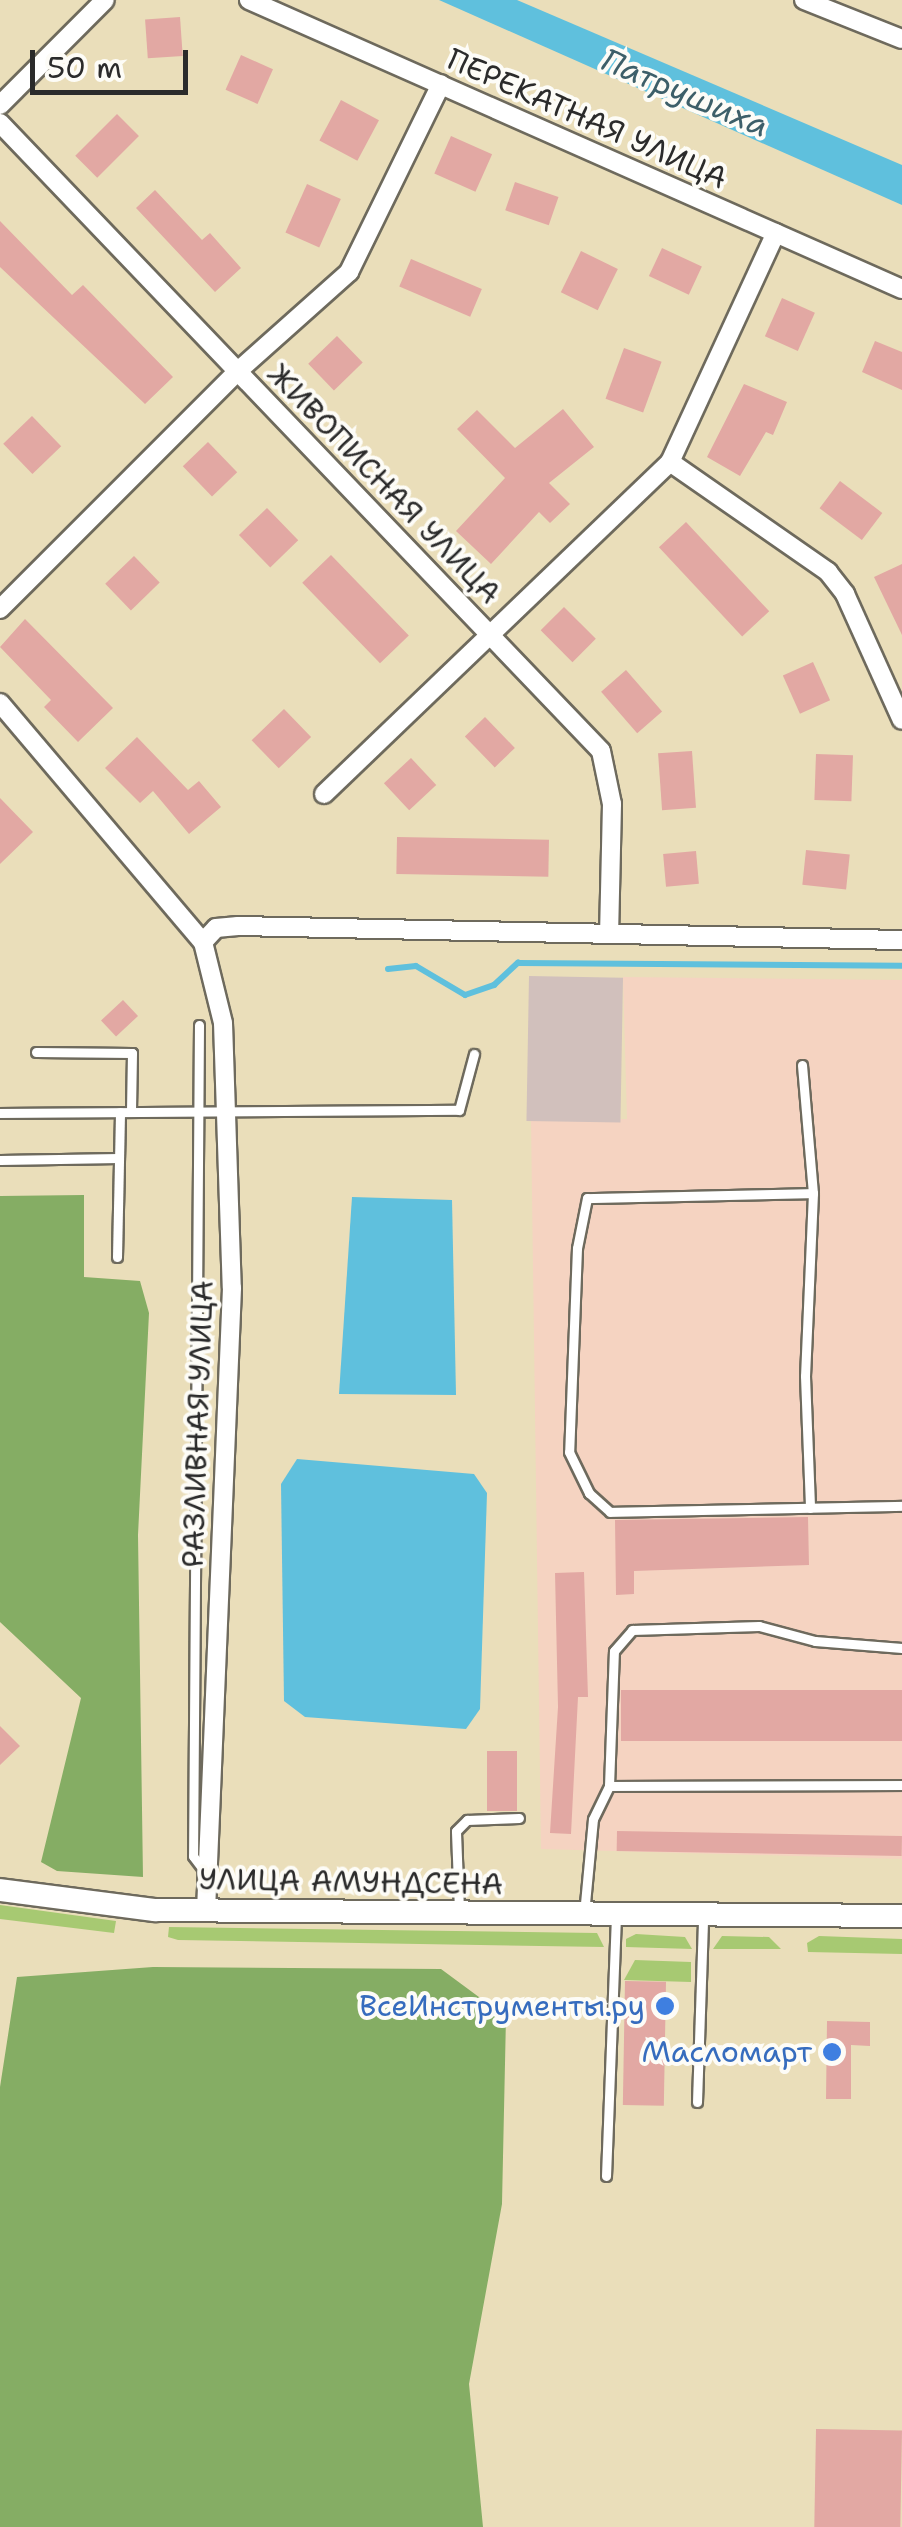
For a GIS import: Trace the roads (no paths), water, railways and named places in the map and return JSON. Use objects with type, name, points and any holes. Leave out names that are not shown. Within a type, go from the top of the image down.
[{"type":"street","points":[[0,105],[105,0]]},
{"type":"street","name":"ПЕРЕКАТНАЯ УЛИЦА","points":[[249,0],[902,289]]},
{"type":"street","points":[[804,0],[901,35]]},
{"type":"street","points":[[0,609],[238,371],[349,272],[441,84]]},
{"type":"street","name":"ЖИВОПИСНАЯ УЛИЦА","points":[[0,122],[600,751],[612,804],[610,934]]},
{"type":"street","points":[[324,794],[670,462],[776,233]]},
{"type":"street","points":[[670,462],[828,572],[845,594],[902,720]]},
{"type":"street","name":"РАЗЛИВНАЯ УЛИЦА","points":[[0,702],[203,942],[224,1023],[232,1288],[206,1911]]},
{"type":"street","points":[[203,942],[216,928],[238,926],[902,940]]},
{"type":"street","name":"УЛИЦА АМУНДСЕНА","points":[[0,1890],[206,1911],[703,1918]]},
{"type":"street","points":[[703,1918],[902,1916]]},
{"type":"lane","points":[[199,1025],[194,1110],[192,1856],[208,1875]]},
{"type":"lane","points":[[36,1052],[132,1053],[119,1158],[117,1258]]},
{"type":"lane","points":[[0,1114],[460,1110],[474,1054]]},
{"type":"lane","points":[[802,1065],[813,1193],[805,1376],[810,1508]]},
{"type":"lane","points":[[0,1160],[119,1158]]},
{"type":"lane","points":[[813,1193],[588,1198],[577,1248],[570,1452],[589,1492],[610,1512],[902,1506]]},
{"type":"lane","points":[[584,1915],[594,1819],[610,1786],[614,1651],[632,1630],[759,1626],[815,1641],[902,1648]]},
{"type":"lane","points":[[610,1786],[902,1785]]},
{"type":"lane","points":[[460,1912],[456,1831],[467,1820],[519,1818]]},
{"type":"lane","points":[[606,2176],[616,1916]]},
{"type":"lane","points":[[696,2102],[703,1918]]},
{"type":"water","name":"Патрушиха","points":[[439,0],[517,0],[902,165],[902,205]]},
{"type":"water","points":[[352,1197],[452,1200],[456,1395],[339,1394]]},
{"type":"water","points":[[297,1459],[474,1474],[487,1493],[480,1709],[466,1729],[305,1717],[284,1701],[281,1484]]},
{"type":"waterway","points":[[388,969],[416,966],[465,995],[494,985],[518,963],[902,966]]},
{"type":"place","name":"ВсеИнструменты.ру","points":[[665,2006]]},
{"type":"place","name":"Масломарт","points":[[832,2052]]}]
